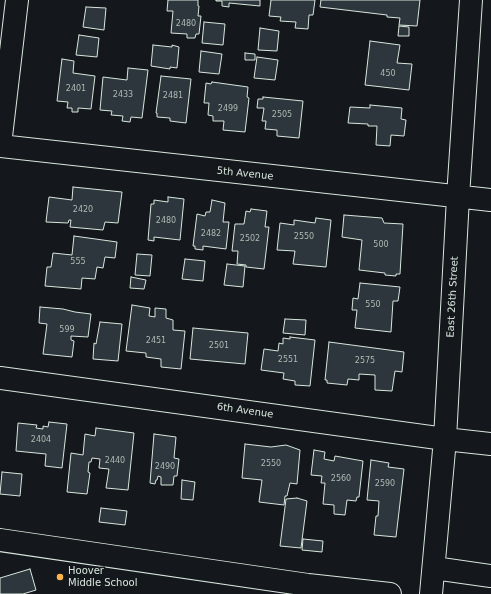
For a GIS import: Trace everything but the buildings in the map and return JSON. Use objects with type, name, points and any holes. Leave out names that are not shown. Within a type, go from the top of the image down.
[{"type":"street","points":[[0,146],[17,0]]},
{"type":"street","name":"East 26th Street","points":[[431,594],[445,439],[458,197],[471,0]]},
{"type":"street","name":"5th Avenue","points":[[0,146],[491,200]]},
{"type":"street","name":"6th Avenue","points":[[0,378],[491,444]]},
{"type":"street","points":[[0,540],[308,585],[390,594]]},
{"type":"street","points":[[434,568],[491,576]]},
{"type":"place","name":"Hoover Middle School","points":[[60,577]]}]
